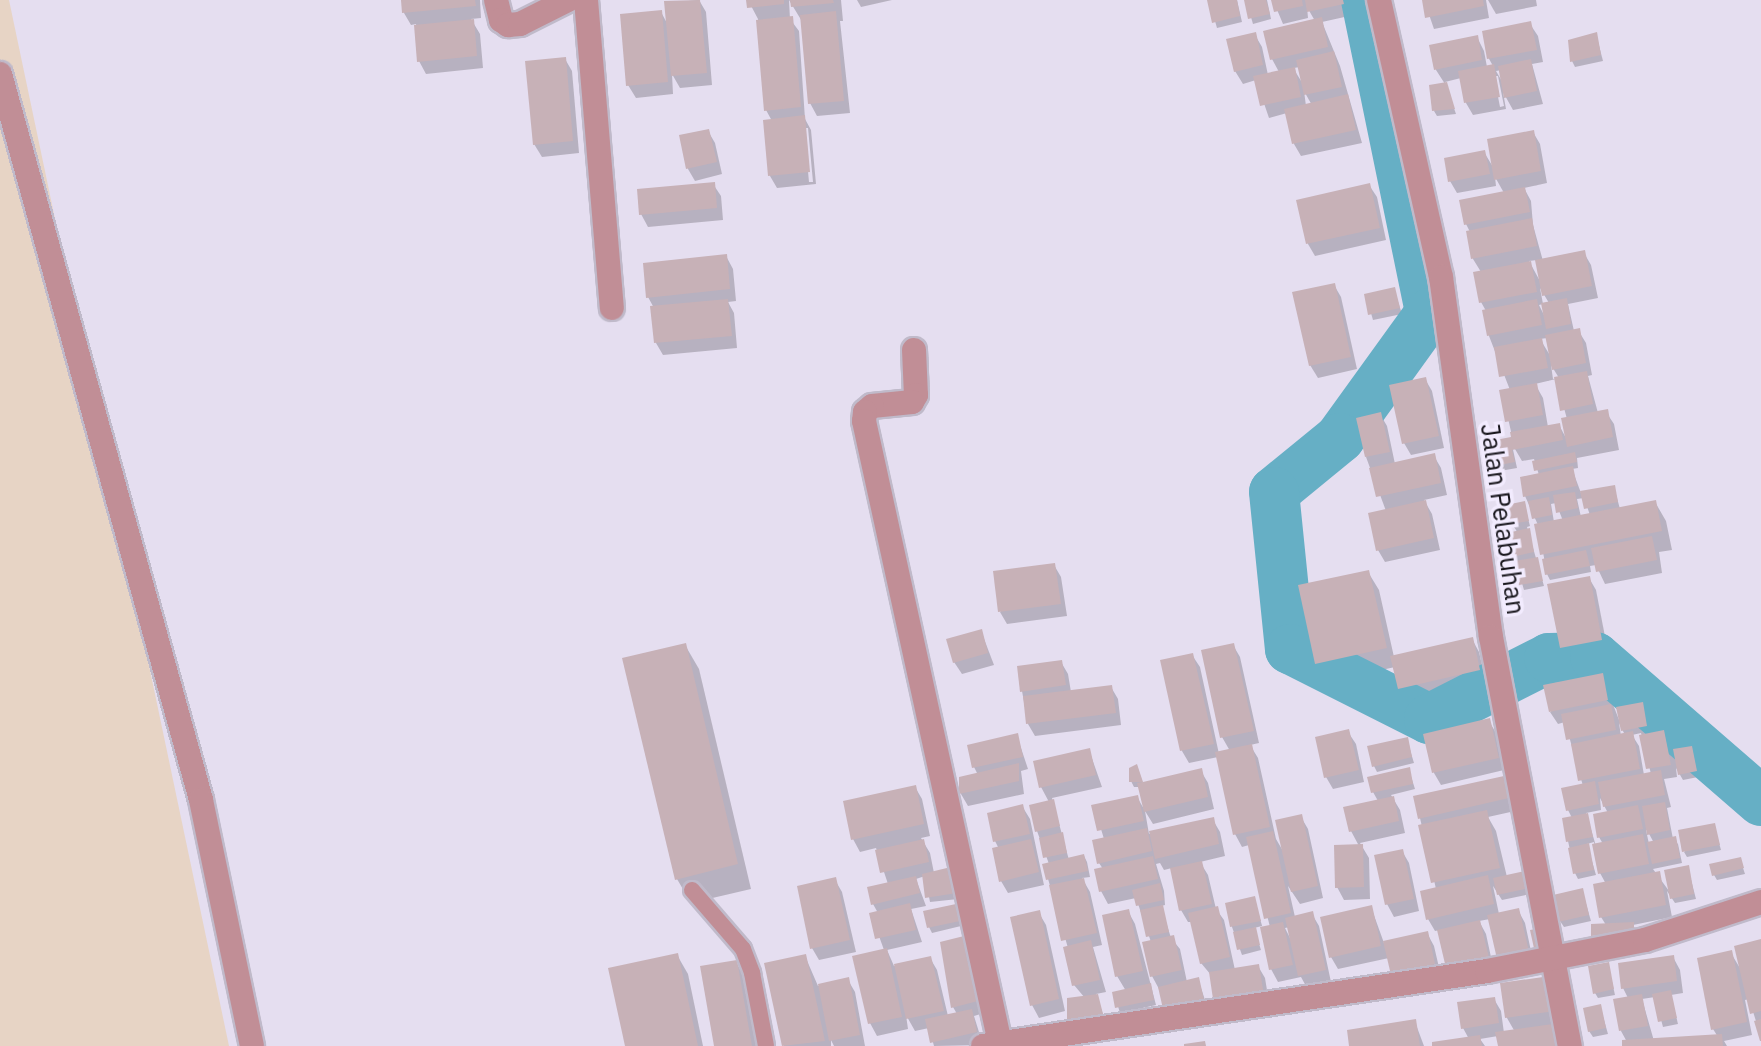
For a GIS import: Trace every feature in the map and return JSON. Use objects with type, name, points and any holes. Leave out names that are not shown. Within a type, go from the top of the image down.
[{"type":"street","points":[[496,0],[501,20],[508,25],[520,24],[568,0]]},
{"type":"street","points":[[586,0],[612,308]]},
{"type":"street","name":"Jalan Pelabuhan","points":[[1379,0],[1441,277],[1491,637],[1570,1046]]},
{"type":"street","points":[[0,74],[201,800],[252,1046]]},
{"type":"street","points":[[914,350],[916,395],[912,402],[872,406],[865,412],[864,421],[992,1044],[1051,1040],[1487,971],[1645,940],[1761,902]]},
{"type":"lane","points":[[692,890],[743,949],[752,973],[766,1046]]},
{"type":"shaded area","points":[[0,0],[9,0],[229,1046],[0,1046]]},
{"type":"building","points":[[401,0],[475,0],[476,6],[402,13]]},
{"type":"building","points":[[700,0],[707,73],[671,76],[664,1]]},
{"type":"building","points":[[746,0],[784,0],[784,4],[747,8]]},
{"type":"building","points":[[790,0],[833,0],[834,3],[791,7]]},
{"type":"building","points":[[1207,0],[1237,0],[1240,16],[1212,23]]},
{"type":"building","points":[[1244,0],[1266,0],[1270,14],[1248,19]]},
{"type":"building","points":[[1271,0],[1302,0],[1303,6],[1274,12]]},
{"type":"building","points":[[1305,0],[1343,0],[1344,4],[1307,12]]},
{"type":"building","points":[[1422,0],[1483,0],[1484,6],[1425,18]]},
{"type":"building","points":[[662,10],[668,82],[626,86],[620,14]]},
{"type":"building","points":[[836,11],[844,101],[808,104],[800,15]]},
{"type":"building","points":[[793,16],[801,107],[764,111],[756,20]]},
{"type":"building","points":[[1322,17],[1328,47],[1270,60],[1263,31]]},
{"type":"building","points":[[474,19],[477,56],[417,62],[414,25]]},
{"type":"building","points":[[1531,21],[1537,50],[1487,59],[1482,31]]},
{"type":"building","points":[[1256,32],[1263,65],[1234,72],[1226,39]]},
{"type":"building","points":[[1597,32],[1601,55],[1570,62],[1568,40]]},
{"type":"building","points":[[1478,35],[1482,60],[1434,70],[1429,45]]},
{"type":"building","points":[[1334,51],[1342,87],[1304,95],[1296,60]]},
{"type":"building","points":[[566,57],[573,141],[533,145],[525,61]]},
{"type":"building","points":[[1531,59],[1537,91],[1504,98],[1498,66]]},
{"type":"building","points":[[1494,64],[1500,97],[1464,103],[1458,71]]},
{"type":"building","points":[[1295,67],[1301,97],[1260,106],[1253,76]]},
{"type":"building","points":[[1447,82],[1455,109],[1432,111],[1429,85]]},
{"type":"building","points":[[1348,94],[1356,130],[1292,144],[1284,109]]},
{"type":"building","points":[[805,115],[810,172],[768,176],[763,120]]},
{"type":"building","points":[[709,129],[717,162],[686,169],[679,135]]},
{"type":"building","points":[[1534,130],[1541,171],[1494,180],[1487,139]]},
{"type":"building","points":[[1485,150],[1490,174],[1448,182],[1444,158]]},
{"type":"building","points":[[715,182],[717,208],[639,215],[637,189]]},
{"type":"building","points":[[1370,183],[1380,228],[1306,244],[1296,200]]},
{"type":"building","points":[[1525,187],[1530,212],[1464,225],[1459,200]]},
{"type":"building","points":[[1532,218],[1537,246],[1471,259],[1466,231]]},
{"type":"building","points":[[1585,250],[1592,286],[1542,296],[1535,260]]},
{"type":"building","points":[[727,254],[730,289],[646,298],[643,263]]},
{"type":"building","points":[[1531,261],[1537,292],[1479,303],[1473,272]]},
{"type":"building","points":[[1335,283],[1351,357],[1309,366],[1292,292]]},
{"type":"building","points":[[1395,287],[1400,308],[1368,315],[1364,294]]},
{"type":"building","points":[[1567,298],[1571,324],[1546,329],[1541,303]]},
{"type":"building","points":[[728,299],[732,336],[654,343],[650,306]]},
{"type":"building","points":[[1537,299],[1542,325],[1487,336],[1482,310]]},
{"type":"building","points":[[1580,328],[1586,363],[1552,370],[1545,335]]},
{"type":"building","points":[[1542,338],[1548,368],[1499,377],[1494,347]]},
{"type":"building","points":[[1587,371],[1593,404],[1560,411],[1554,377]]},
{"type":"building","points":[[1426,377],[1439,436],[1402,444],[1389,385]]},
{"type":"building","points":[[1537,383],[1543,415],[1505,422],[1499,390]]},
{"type":"building","points":[[1608,409],[1613,437],[1567,447],[1561,418]]},
{"type":"building","points":[[1381,412],[1390,452],[1365,457],[1356,418]]},
{"type":"building","points":[[1560,423],[1563,440],[1512,450],[1515,462],[1495,466],[1490,441],[1511,437],[1510,432]]},
{"type":"building","points":[[1575,452],[1577,462],[1534,471],[1532,461]]},
{"type":"building","points":[[1435,453],[1441,483],[1376,497],[1369,468]]},
{"type":"building","points":[[1573,466],[1577,486],[1523,497],[1520,477]]},
{"type":"building","points":[[1615,485],[1618,502],[1584,509],[1580,491]]},
{"type":"building","points":[[1575,492],[1578,508],[1556,513],[1553,495]]},
{"type":"building","points":[[1549,497],[1552,515],[1532,519],[1528,501]]},
{"type":"building","points":[[1426,500],[1434,538],[1376,551],[1368,513]]},
{"type":"building","points":[[1656,500],[1662,531],[1540,555],[1534,524]]},
{"type":"building","points":[[1525,501],[1529,521],[1511,524],[1506,505]]},
{"type":"building","points":[[1530,528],[1534,552],[1512,557],[1507,533]]},
{"type":"building","points":[[1652,536],[1657,560],[1596,572],[1591,548]]},
{"type":"building","points":[[1586,550],[1590,566],[1545,575],[1542,559]]},
{"type":"building","points":[[1538,557],[1543,581],[1519,585],[1515,561]]},
{"type":"building","points":[[1055,563],[1061,604],[998,612],[993,571]]},
{"type":"building","points":[[1369,570],[1387,648],[1315,664],[1298,585]]},
{"type":"building","points":[[1590,576],[1602,640],[1560,648],[1547,584]]},
{"type":"building","points":[[982,629],[988,653],[953,663],[946,639]]},
{"type":"building","points":[[1473,637],[1480,670],[1398,689],[1390,656]]},
{"type":"building","points":[[686,643],[738,864],[675,880],[622,658]]},
{"type":"building","points":[[1234,643],[1254,731],[1220,738],[1201,650]]},
{"type":"building","points":[[1193,653],[1214,744],[1180,751],[1160,660]]},
{"type":"building","points":[[1062,660],[1066,685],[1020,692],[1017,666]]},
{"type":"building","points":[[1603,673],[1608,700],[1549,712],[1543,685]]},
{"type":"building","points":[[1112,685],[1116,713],[1026,724],[1023,696]]},
{"type":"building","points":[[1643,702],[1647,726],[1621,731],[1616,707]]},
{"type":"building","points":[[1611,704],[1616,730],[1566,740],[1561,714]]},
{"type":"building","points":[[1490,718],[1499,758],[1432,773],[1423,734]]},
{"type":"building","points":[[1349,729],[1359,770],[1324,778],[1315,737]]},
{"type":"building","points":[[1664,730],[1671,765],[1646,769],[1639,735]]},
{"type":"building","points":[[1633,731],[1640,769],[1578,781],[1571,744]]},
{"type":"building","points":[[1018,733],[1023,757],[972,768],[967,745]]},
{"type":"building","points":[[1408,737],[1412,757],[1372,767],[1367,746]]},
{"type":"building","points":[[1252,744],[1270,827],[1233,835],[1215,752]]},
{"type":"building","points":[[1692,746],[1697,771],[1678,775],[1673,749]]},
{"type":"building","points":[[1090,748],[1096,775],[1039,788],[1033,761]]},
{"type":"building","points":[[1019,763],[1019,781],[959,794],[959,777]]},
{"type":"building","points":[[1137,764],[1143,782],[1129,782],[1129,768]]},
{"type":"building","points":[[1410,767],[1413,784],[1371,793],[1367,777]]},
{"type":"building","points":[[1202,768],[1208,797],[1144,812],[1137,783]]},
{"type":"building","points":[[1661,770],[1665,795],[1603,807],[1598,782]]},
{"type":"building","points":[[1504,776],[1509,798],[1418,819],[1413,796]]},
{"type":"building","points":[[1595,781],[1599,804],[1566,811],[1561,788]]},
{"type":"building","points":[[916,785],[924,824],[851,840],[843,801]]},
{"type":"building","points":[[1138,795],[1144,821],[1097,831],[1091,805]]},
{"type":"building","points":[[1394,796],[1399,821],[1349,832],[1343,807]]},
{"type":"building","points":[[1054,799],[1060,826],[1035,832],[1029,805]]},
{"type":"building","points":[[1665,802],[1670,830],[1647,835],[1642,806]]},
{"type":"building","points":[[1023,804],[1030,834],[993,842],[987,813]]},
{"type":"building","points":[[1638,805],[1643,829],[1597,838],[1593,814]]},
{"type":"building","points":[[1487,810],[1500,868],[1431,883],[1418,825]]},
{"type":"building","points":[[1588,813],[1593,837],[1566,842],[1562,818]]},
{"type":"building","points":[[1302,814],[1318,886],[1291,892],[1275,820]]},
{"type":"building","points":[[1214,817],[1219,844],[1155,859],[1149,831]]},
{"type":"building","points":[[1715,823],[1720,845],[1682,852],[1678,830]]},
{"type":"building","points":[[1147,828],[1152,851],[1097,864],[1092,840]]},
{"type":"building","points":[[1273,831],[1291,913],[1264,919],[1246,837]]},
{"type":"building","points":[[1063,832],[1067,853],[1043,858],[1039,838]]},
{"type":"building","points":[[1643,834],[1649,864],[1598,874],[1592,844]]},
{"type":"building","points":[[1676,836],[1680,858],[1652,864],[1647,842]]},
{"type":"building","points":[[924,839],[929,862],[880,873],[875,850]]},
{"type":"building","points":[[1031,839],[1039,872],[999,882],[992,848]]},
{"type":"building","points":[[1589,843],[1594,870],[1573,874],[1568,848]]},
{"type":"building","points":[[1363,844],[1364,887],[1335,888],[1334,845]]},
{"type":"building","points":[[1403,849],[1414,899],[1385,905],[1374,855]]},
{"type":"building","points":[[1084,854],[1088,871],[1046,880],[1042,864]]},
{"type":"building","points":[[1153,856],[1158,879],[1099,892],[1094,869]]},
{"type":"building","points":[[1741,857],[1744,868],[1712,876],[1709,864]]},
{"type":"building","points":[[1202,861],[1212,904],[1179,911],[1170,868]]},
{"type":"building","points":[[1689,865],[1694,894],[1670,899],[1664,870]]},
{"type":"building","points":[[951,867],[957,893],[925,898],[922,874]]},
{"type":"building","points":[[1530,870],[1534,887],[1497,895],[1493,878]]},
{"type":"building","points":[[1660,871],[1666,905],[1599,918],[1593,884]]},
{"type":"building","points":[[1488,875],[1494,904],[1426,920],[1420,891]]},
{"type":"building","points":[[916,876],[920,893],[871,905],[867,887]]},
{"type":"building","points":[[836,877],[850,940],[810,949],[797,886]]},
{"type":"building","points":[[1084,878],[1097,933],[1061,941],[1049,885]]},
{"type":"building","points":[[1160,883],[1164,900],[1136,906],[1132,890]]},
{"type":"building","points":[[1583,888],[1589,915],[1558,922],[1553,895]]},
{"type":"building","points":[[1255,896],[1261,921],[1230,927],[1225,903]]},
{"type":"building","points":[[910,903],[916,930],[875,939],[869,913]]},
{"type":"building","points":[[956,904],[960,921],[927,928],[923,911]]},
{"type":"building","points":[[1163,905],[1169,932],[1146,937],[1140,910]]},
{"type":"building","points":[[1372,905],[1381,946],[1329,958],[1320,917]]},
{"type":"building","points":[[1218,906],[1230,957],[1200,964],[1188,913]]},
{"type":"building","points":[[1519,908],[1529,952],[1497,959],[1487,915]]},
{"type":"building","points":[[1129,909],[1143,971],[1115,977],[1102,915]]},
{"type":"building","points":[[1040,910],[1059,999],[1030,1006],[1010,917]]},
{"type":"building","points":[[1313,911],[1326,970],[1298,976],[1285,918]]},
{"type":"building","points":[[1480,920],[1489,958],[1446,968],[1437,930]]},
{"type":"building","points":[[1283,922],[1293,965],[1269,970],[1260,927]]},
{"type":"building","points":[[1634,922],[1634,932],[1591,936],[1591,924]]},
{"type":"building","points":[[1256,927],[1260,945],[1237,950],[1233,932]]},
{"type":"building","points":[[1541,928],[1544,950],[1535,953],[1530,930]]},
{"type":"building","points":[[1428,931],[1435,964],[1391,975],[1383,941]]},
{"type":"building","points":[[968,935],[978,1001],[951,1008],[940,942]]},
{"type":"building","points":[[1174,935],[1182,970],[1150,977],[1142,942]]},
{"type":"building","points":[[1761,939],[1761,1011],[1750,1014],[1734,946]]},
{"type":"building","points":[[1091,940],[1100,980],[1072,986],[1063,947]]},
{"type":"building","points":[[887,948],[902,1017],[868,1024],[852,956]]},
{"type":"building","points":[[1732,950],[1747,1022],[1711,1030],[1697,958]]},
{"type":"building","points":[[678,953],[698,1046],[625,1046],[608,968]]},
{"type":"building","points":[[806,954],[825,1041],[782,1046],[764,963]]},
{"type":"building","points":[[1674,955],[1677,981],[1621,989],[1618,963]]},
{"type":"building","points":[[931,956],[944,1011],[906,1019],[894,964]]},
{"type":"building","points":[[737,960],[752,1046],[714,1046],[700,966]]},
{"type":"building","points":[[1609,962],[1614,989],[1593,994],[1588,966]]},
{"type":"building","points":[[1259,964],[1263,990],[1213,999],[1209,972]]},
{"type":"building","points":[[1550,976],[1555,1011],[1505,1018],[1500,983]]},
{"type":"building","points":[[849,977],[860,1035],[829,1041],[818,984]]},
{"type":"building","points":[[1199,977],[1204,1000],[1163,1009],[1158,987]]},
{"type":"building","points":[[1151,983],[1154,1000],[1115,1008],[1112,992]]},
{"type":"building","points":[[1671,990],[1677,1018],[1658,1022],[1652,994]]},
{"type":"building","points":[[1098,994],[1104,1018],[1067,1023],[1067,998]]},
{"type":"building","points":[[1642,994],[1648,1026],[1619,1031],[1613,999]]},
{"type":"building","points":[[1495,997],[1499,1023],[1461,1029],[1457,1002]]},
{"type":"building","points":[[1601,1004],[1606,1028],[1588,1032],[1583,1008]]},
{"type":"building","points":[[972,1009],[977,1032],[930,1043],[925,1019]]},
{"type":"building","points":[[1416,1019],[1420,1046],[1349,1046],[1347,1030]]},
{"type":"building","points":[[1761,1019],[1761,1041],[1760,1041],[1754,1021]]},
{"type":"building","points":[[1553,1024],[1556,1046],[1498,1046],[1495,1032]]},
{"type":"building","points":[[1722,1034],[1723,1046],[1622,1046],[1622,1040]]},
{"type":"building","points":[[1480,1035],[1482,1046],[1432,1046],[1432,1042]]},
{"type":"building","points":[[1205,1041],[1206,1046],[1184,1046],[1184,1044]]},
{"type":"waterway","points":[[1366,0],[1430,313],[1340,438],[1274,492],[1290,649],[1429,719],[1549,658],[1595,657],[1761,801]]}]
